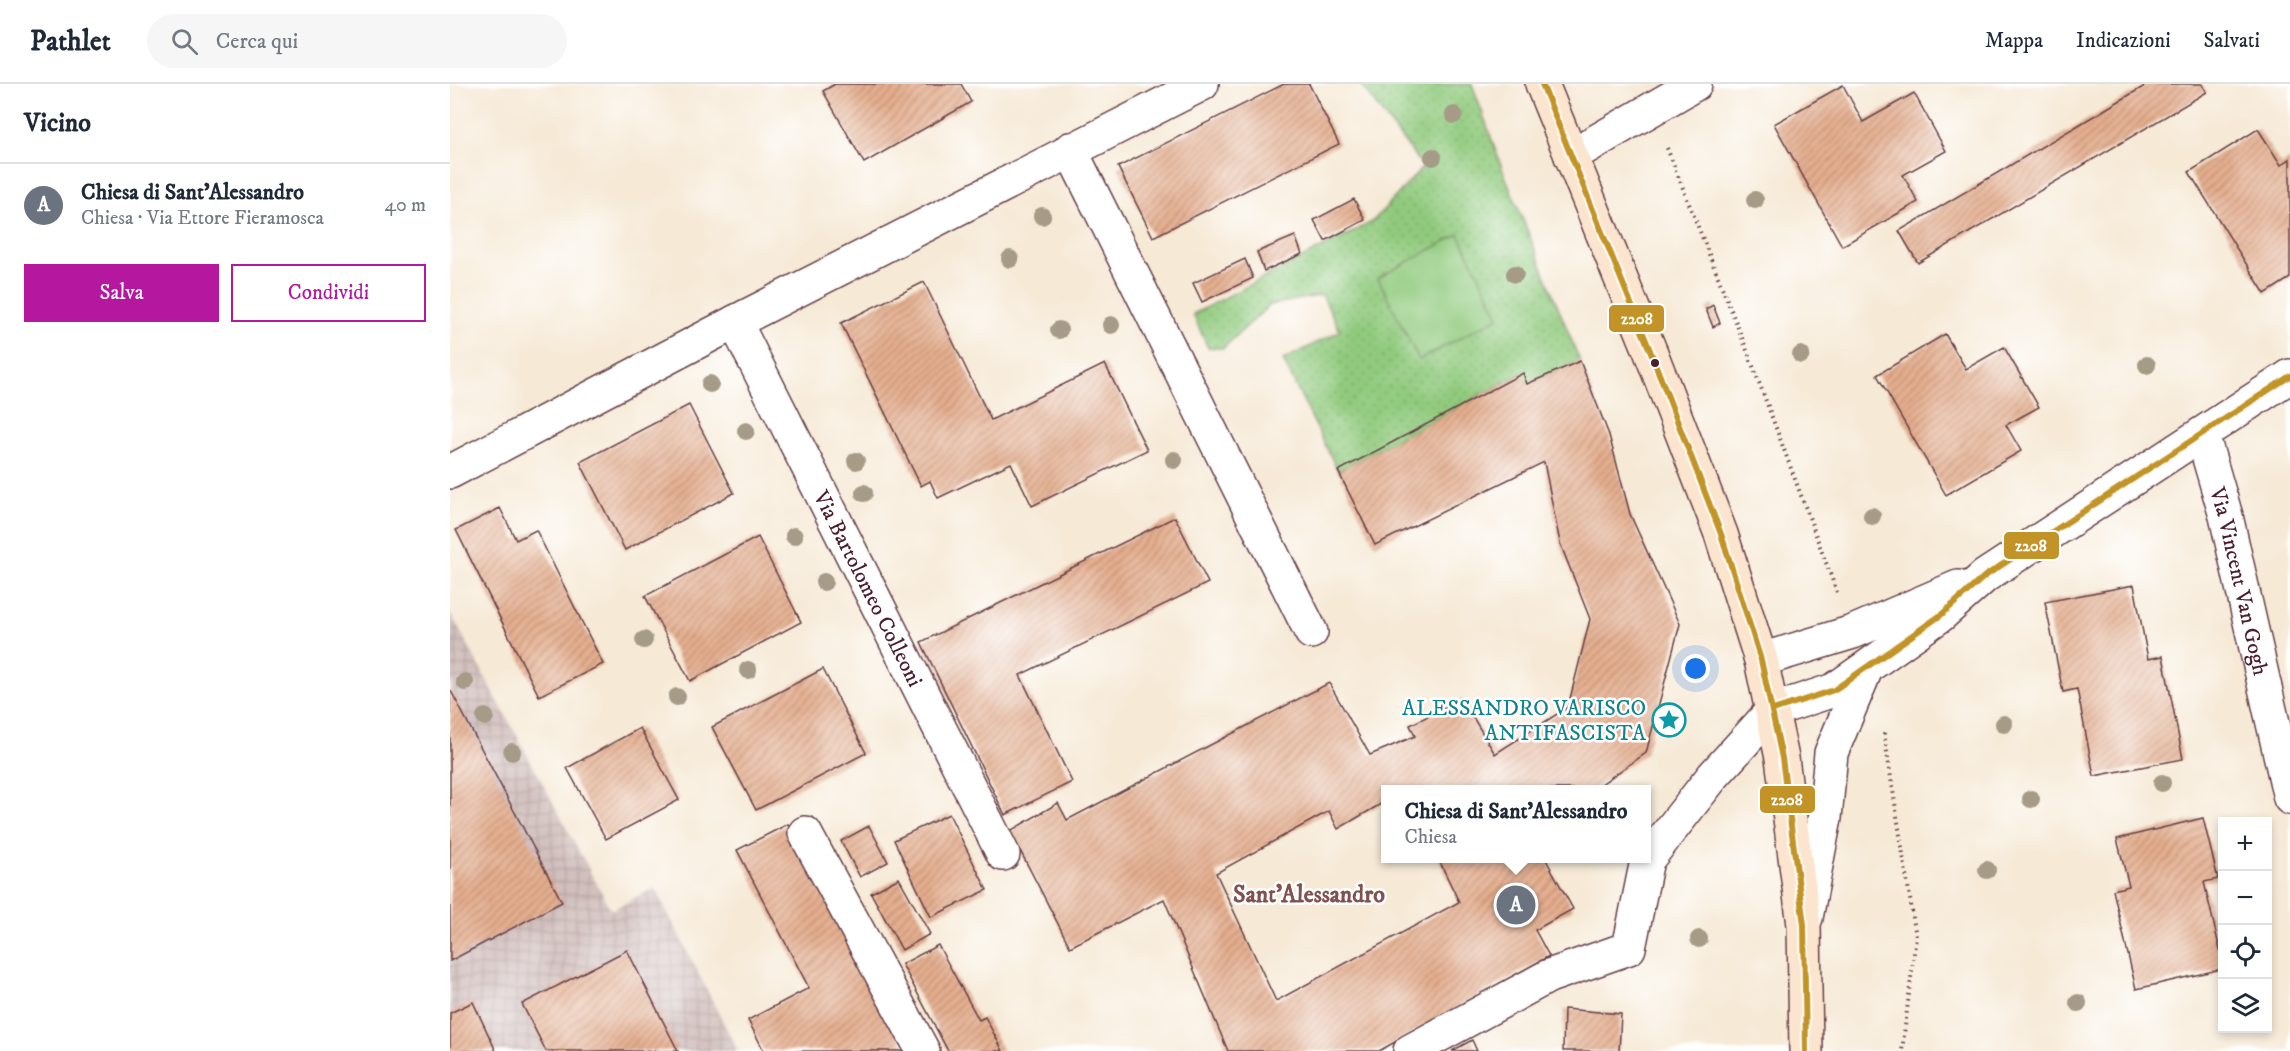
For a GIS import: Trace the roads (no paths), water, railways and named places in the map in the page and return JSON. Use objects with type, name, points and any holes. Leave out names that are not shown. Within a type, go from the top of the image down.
[{"type":"main road","points":[[1542,84],[1717,524],[1761,660],[1782,758],[1804,926],[1806,1051]]},
{"type":"street","points":[[450,472],[1070,149],[1202,84]]},
{"type":"street","points":[[1571,156],[1695,84]]},
{"type":"street","points":[[1070,149],[1311,632]]},
{"type":"street","name":"Via Bartolomeo Colleoni","points":[[735,322],[1003,854]]},
{"type":"street","points":[[1651,855],[1713,776],[1773,710],[1834,690],[1941,615],[1985,576],[2290,376]]},
{"type":"street","name":"Via Vincent Van Gogh","points":[[2202,434],[2226,516],[2290,798]]},
{"type":"street","points":[[1761,660],[1853,632],[1985,576]]},
{"type":"street","points":[[1804,926],[1825,818],[1831,753],[1866,669]]},
{"type":"street","points":[[805,833],[923,1051]]},
{"type":"street","points":[[1410,1051],[1549,976],[1629,948],[1646,863]]},
{"type":"place","name":"ALESSANDRO VARISCO ANTIFASCISTA","points":[[1669,720]]},
{"type":"place","name":"Chiesa di Sant'Alessandro","points":[[1516,905]]},
{"type":"district","name":"Sant'Alessandro","points":[[1309,894]]}]
